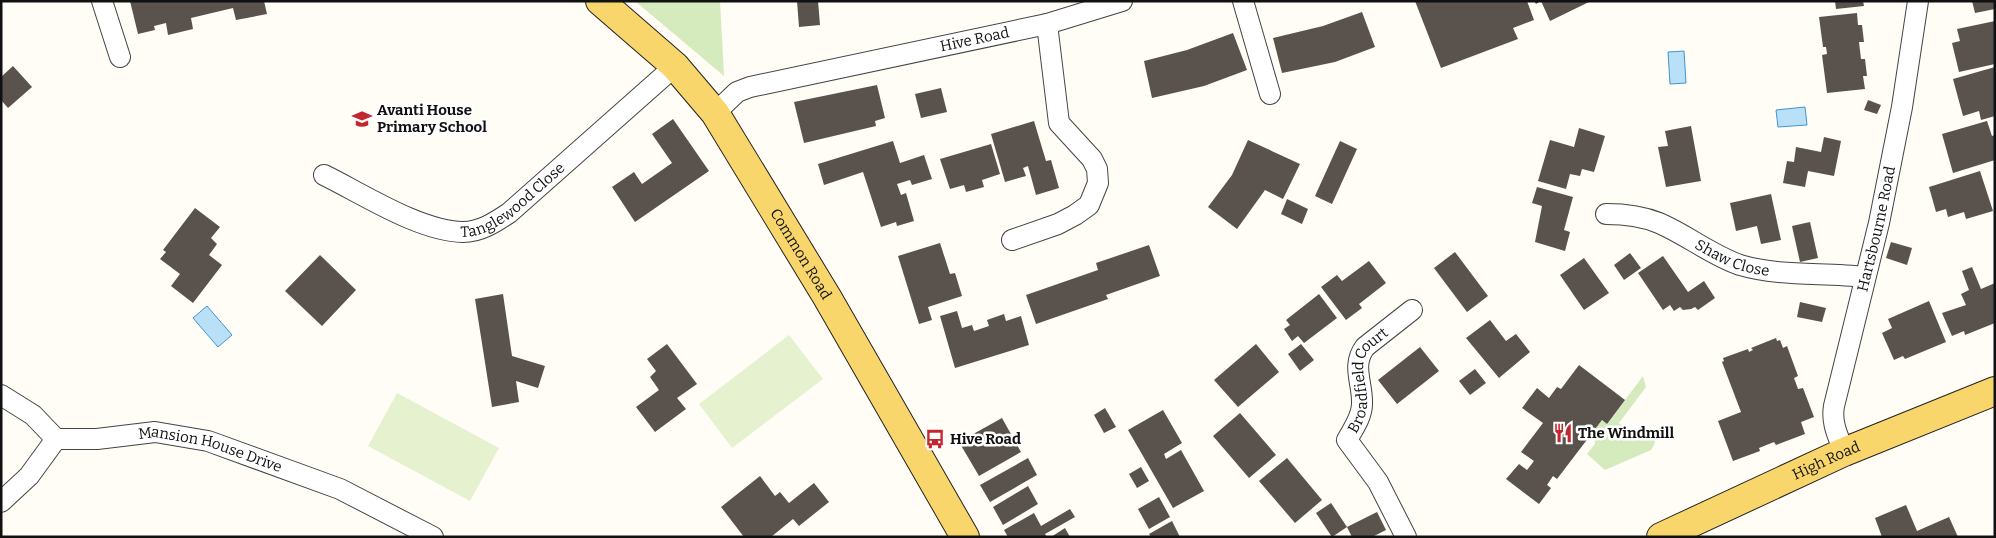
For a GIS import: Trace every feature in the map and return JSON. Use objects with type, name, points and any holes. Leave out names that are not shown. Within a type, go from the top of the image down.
[{"type":"main road","name":"Common Road","points":[[600,1],[675,66],[714,113],[827,297],[965,537]]},
{"type":"main road","name":"High Road","points":[[1660,537],[1844,452],[1995,391]]},
{"type":"street","points":[[102,1],[120,57]]},
{"type":"street","name":"Hive Road","points":[[714,113],[737,92],[750,87],[1047,24],[1122,1]]},
{"type":"street","points":[[1243,1],[1270,94]]},
{"type":"street","name":"Hartsbourne Road","points":[[1844,452],[1832,416],[1865,278],[1902,107],[1918,1]]},
{"type":"street","points":[[1012,240],[1058,224],[1090,205],[1098,182],[1097,169],[1092,159],[1059,123],[1047,24]]},
{"type":"street","name":"Tanglewood Close","points":[[324,175],[423,224],[464,232],[488,227],[508,213],[675,66]]},
{"type":"street","name":"Shaw Close","points":[[1606,214],[1626,214],[1659,223],[1713,253],[1758,270],[1791,274],[1840,274],[1865,278]]},
{"type":"street","name":"Broadfield Court","points":[[1406,537],[1378,482],[1347,440],[1361,412],[1362,403],[1357,362],[1360,354],[1412,310]]},
{"type":"street","points":[[1,395],[33,415],[56,440],[29,476],[1,502]]},
{"type":"street","name":"Mansion House Drive","points":[[56,440],[97,439],[155,432],[208,441],[340,489],[433,537]]},
{"type":"green space","points":[[635,1],[720,1],[724,76]]},
{"type":"green space","points":[[789,335],[823,379],[732,448],[699,404]]},
{"type":"green space","points":[[1643,376],[1646,387],[1619,423],[1635,436],[1642,432],[1652,434],[1655,443],[1651,450],[1605,470],[1587,454],[1595,444],[1594,431],[1602,420],[1607,424]]},
{"type":"green space","points":[[397,393],[499,448],[470,501],[368,446]]},
{"type":"water","points":[[1684,51],[1686,83],[1670,84],[1668,52]]},
{"type":"water","points":[[1805,107],[1807,125],[1778,127],[1776,110]]},
{"type":"water","points":[[207,306],[232,335],[218,347],[193,318]]},
{"type":"building","points":[[130,1],[264,1],[267,14],[236,20],[233,8],[191,18],[193,29],[168,35],[166,23],[154,26],[155,30],[138,34]]},
{"type":"building","points":[[797,1],[818,1],[820,25],[799,27]]},
{"type":"building","points":[[1415,1],[1527,1],[1534,20],[1513,28],[1518,39],[1441,68]]},
{"type":"building","points":[[1541,1],[1591,1],[1550,21]]},
{"type":"building","points":[[1835,1],[1863,1],[1864,6],[1836,9]]},
{"type":"building","points":[[1972,1],[1995,1],[1995,9],[1975,13]]},
{"type":"building","points":[[1362,12],[1375,47],[1335,62],[1282,73],[1273,38],[1323,26]]},
{"type":"building","points":[[1857,13],[1858,25],[1862,25],[1864,42],[1859,42],[1861,59],[1865,59],[1867,76],[1863,76],[1865,89],[1827,93],[1822,55],[1827,54],[1826,47],[1823,47],[1819,17]]},
{"type":"building","points":[[1995,21],[1995,64],[1959,72],[1952,43],[1960,41],[1957,29]]},
{"type":"building","points":[[1233,33],[1247,70],[1204,86],[1152,98],[1144,61],[1187,50]]},
{"type":"building","points":[[13,66],[32,87],[8,108],[1,100],[1,77]]},
{"type":"building","points":[[1995,67],[1995,116],[1981,120],[1979,111],[1963,116],[1953,79]]},
{"type":"building","points":[[877,85],[885,118],[875,121],[876,126],[804,143],[794,102]]},
{"type":"building","points":[[941,88],[947,112],[921,118],[915,94]]},
{"type":"building","points":[[1868,100],[1881,105],[1877,114],[1864,110]]},
{"type":"building","points":[[673,119],[709,171],[635,222],[612,187],[634,172],[642,184],[672,163],[652,134]]},
{"type":"building","points":[[1034,121],[1046,161],[1051,160],[1059,188],[1036,195],[1028,166],[1023,168],[1026,176],[1005,182],[991,134]]},
{"type":"building","points":[[1987,121],[1992,136],[1995,135],[1995,160],[1953,173],[1942,134]]},
{"type":"building","points":[[1691,126],[1701,181],[1666,187],[1658,147],[1668,146],[1665,131]]},
{"type":"building","points":[[1579,128],[1605,136],[1594,172],[1582,169],[1580,176],[1570,174],[1566,189],[1538,181],[1550,140],[1574,147]]},
{"type":"building","points":[[1824,137],[1841,141],[1834,176],[1808,171],[1805,187],[1783,183],[1787,161],[1794,162],[1796,147],[1821,152]]},
{"type":"building","points":[[1248,140],[1300,164],[1283,199],[1265,190],[1237,229],[1208,207],[1232,175]]},
{"type":"building","points":[[893,141],[900,163],[924,155],[932,179],[912,185],[910,180],[897,184],[901,195],[906,193],[914,221],[897,226],[896,222],[881,227],[863,172],[824,185],[818,164]]},
{"type":"building","points":[[1340,141],[1357,149],[1332,204],[1315,196]]},
{"type":"building","points":[[991,144],[1000,174],[982,180],[984,187],[966,192],[964,185],[950,189],[940,159]]},
{"type":"building","points":[[1980,171],[1993,211],[1966,219],[1964,212],[1948,217],[1946,209],[1936,212],[1929,187]]},
{"type":"building","points":[[1537,187],[1573,197],[1564,230],[1570,232],[1565,251],[1535,242],[1542,206],[1532,203]]},
{"type":"building","points":[[1771,194],[1781,240],[1761,244],[1757,226],[1736,231],[1730,203]]},
{"type":"building","points":[[1287,199],[1308,209],[1302,224],[1281,214]]},
{"type":"building","points":[[195,208],[220,227],[211,238],[217,244],[209,255],[222,265],[193,303],[171,286],[180,274],[160,259],[166,252],[163,250]]},
{"type":"building","points":[[1810,222],[1818,258],[1800,262],[1792,226]]},
{"type":"building","points":[[1891,242],[1912,248],[1907,265],[1886,258]]},
{"type":"building","points":[[940,243],[950,274],[955,273],[962,296],[928,307],[932,320],[919,324],[898,256]]},
{"type":"building","points":[[1149,245],[1160,276],[1106,295],[1108,299],[1036,324],[1026,295],[1098,270],[1096,263]]},
{"type":"building","points":[[1455,252],[1488,296],[1467,312],[1434,268]]},
{"type":"building","points":[[1630,253],[1641,268],[1624,280],[1614,265]]},
{"type":"building","points":[[320,255],[356,290],[322,326],[285,291]]},
{"type":"building","points":[[1663,256],[1688,292],[1704,281],[1715,298],[1698,310],[1695,307],[1683,310],[1680,307],[1674,311],[1670,305],[1663,310],[1638,273]]},
{"type":"building","points":[[1584,258],[1609,293],[1584,310],[1560,275]]},
{"type":"building","points":[[1369,261],[1386,283],[1359,304],[1362,308],[1346,320],[1321,287],[1337,275],[1342,281]]},
{"type":"building","points":[[1972,267],[1981,289],[1995,283],[1995,323],[1965,335],[1964,331],[1952,336],[1942,313],[1966,305],[1961,294],[1969,290],[1962,271]]},
{"type":"building","points":[[503,294],[512,356],[545,366],[538,388],[516,381],[519,402],[492,407],[475,299]]},
{"type":"building","points":[[1319,294],[1337,318],[1304,343],[1298,336],[1292,341],[1284,329],[1290,325],[1286,320]]},
{"type":"building","points":[[1929,301],[1946,342],[1905,359],[1903,356],[1894,360],[1882,333],[1892,328],[1888,319]]},
{"type":"building","points":[[1800,302],[1826,308],[1822,322],[1797,317]]},
{"type":"building","points":[[957,311],[962,328],[972,325],[974,331],[989,326],[987,320],[1004,314],[1006,321],[1021,316],[1029,345],[955,368],[940,316]]},
{"type":"building","points":[[1490,320],[1506,341],[1516,334],[1530,352],[1499,378],[1466,338]]},
{"type":"building","points":[[1776,338],[1777,341],[1780,340],[1783,348],[1787,346],[1798,376],[1794,378],[1798,389],[1803,388],[1814,417],[1801,422],[1805,434],[1776,445],[1774,442],[1759,448],[1760,451],[1733,461],[1718,421],[1741,412],[1722,362],[1724,361],[1723,358],[1748,349],[1749,352],[1753,350],[1751,348]]},
{"type":"building","points":[[667,344],[697,384],[677,398],[686,409],[655,432],[636,407],[659,390],[650,377],[656,371],[647,359]]},
{"type":"building","points":[[1256,344],[1279,372],[1238,407],[1214,380]]},
{"type":"building","points":[[1301,344],[1314,360],[1300,371],[1288,354]]},
{"type":"building","points":[[1420,347],[1439,371],[1397,404],[1378,380]]},
{"type":"building","name":"The Windmill","points":[[1579,365],[1625,400],[1607,424],[1602,420],[1557,479],[1553,476],[1547,485],[1551,488],[1539,504],[1506,479],[1519,464],[1527,470],[1534,461],[1521,452],[1543,423],[1522,408],[1537,388],[1549,398],[1557,387],[1561,389]]},
{"type":"building","points":[[1475,369],[1486,383],[1470,395],[1459,381]]},
{"type":"building","points":[[1105,408],[1116,427],[1104,433],[1094,415]]},
{"type":"building","points":[[1163,410],[1182,443],[1164,454],[1166,459],[1181,450],[1204,491],[1173,508],[1128,430]]},
{"type":"building","points":[[1240,413],[1276,455],[1249,478],[1213,436]]},
{"type":"building","points":[[1002,418],[1021,452],[979,476],[959,442]]},
{"type":"building","points":[[1028,458],[1037,475],[990,502],[980,485]]},
{"type":"building","points":[[1287,458],[1322,500],[1295,523],[1259,481]]},
{"type":"building","points":[[1141,467],[1149,481],[1137,488],[1129,474]]},
{"type":"building","points":[[760,476],[775,496],[780,492],[789,503],[814,483],[829,502],[799,526],[793,519],[771,537],[744,537],[721,507]]},
{"type":"building","points":[[1028,486],[1038,504],[1003,525],[993,507]]},
{"type":"building","points":[[1159,497],[1170,517],[1149,529],[1138,509]]},
{"type":"building","points":[[1331,503],[1347,527],[1332,537],[1316,513]]},
{"type":"building","points":[[1906,505],[1917,531],[1949,517],[1958,537],[1882,537],[1875,518]]},
{"type":"building","points":[[1070,509],[1075,517],[1045,534],[1047,537],[1008,537],[1004,530],[1034,513],[1041,526]]},
{"type":"building","points":[[1377,512],[1386,530],[1372,537],[1352,537],[1347,527]]},
{"type":"building","points":[[1172,521],[1180,537],[1151,537],[1149,534]]},
{"type":"building","points":[[1065,528],[1070,537],[1051,537]]},
{"type":"place","name":"Avanti House Primary School","points":[[362,119]]},
{"type":"place","name":"The Windmill","points":[[1563,433]]},
{"type":"place","name":"Hive Road","points":[[935,439]]}]
